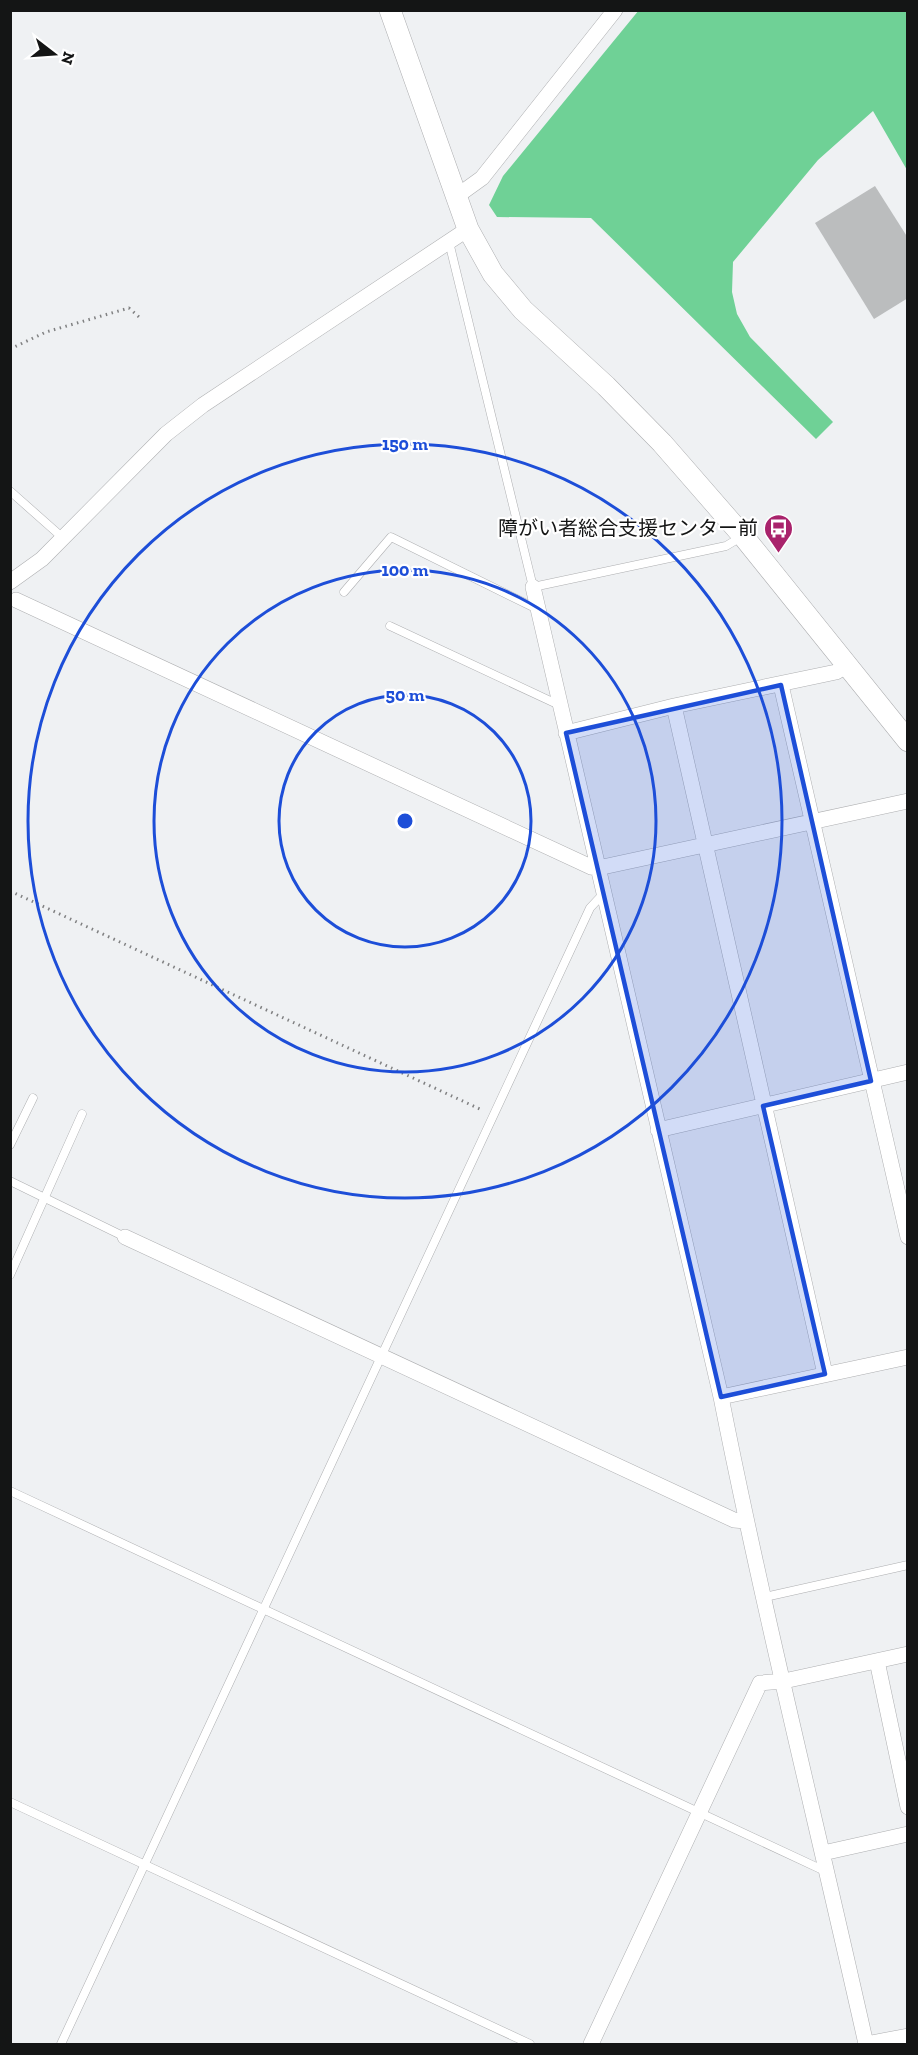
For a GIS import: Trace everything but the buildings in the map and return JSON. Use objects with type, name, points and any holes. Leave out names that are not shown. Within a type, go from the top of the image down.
[{"type":"street","points":[[390,10],[468,229],[493,274],[523,310],[636,415],[742,536],[908,741]]},
{"type":"street","points":[[457,196],[482,178],[615,10]]},
{"type":"street","points":[[10,582],[28,571],[166,434],[202,405],[468,229]]},
{"type":"street","points":[[533,587],[721,1397],[746,1521],[866,2044],[908,2036]]},
{"type":"street","points":[[12,600],[591,867],[598,868],[908,801]]},
{"type":"street","points":[[566,734],[674,706],[836,672],[848,665]]},
{"type":"street","points":[[781,685],[908,1237]]},
{"type":"street","points":[[674,706],[825,1374]]},
{"type":"street","points":[[658,1130],[908,1072]]},
{"type":"street","points":[[125,1237],[734,1520],[746,1521]]},
{"type":"street","points":[[721,1397],[908,1357]]},
{"type":"street","points":[[591,2044],[760,1683],[784,1681],[908,1654]]},
{"type":"street","points":[[877,1660],[901,1741],[908,1807]]},
{"type":"street","points":[[823,1853],[908,1834]]},
{"type":"lane","points":[[450,242],[533,587],[726,546],[742,536]]},
{"type":"lane","points":[[10,491],[63,538]]},
{"type":"lane","points":[[344,592],[391,537],[538,610]]},
{"type":"lane","points":[[390,626],[559,705]]},
{"type":"lane","points":[[61,2044],[590,908],[604,893]]},
{"type":"lane","points":[[10,1145],[33,1098]]},
{"type":"lane","points":[[10,1275],[45,1198],[46,1190],[82,1114]]},
{"type":"lane","points":[[10,1181],[125,1237]]},
{"type":"lane","points":[[10,1491],[827,1872]]},
{"type":"lane","points":[[765,1597],[908,1565]]},
{"type":"lane","points":[[10,1802],[530,2044]]},
{"type":"path","points":[[10,349],[46,332],[129,308],[139,317]]},
{"type":"path","points":[[10,891],[494,1115]]},
{"type":"highlighted area","points":[[781,685],[871,1081],[763,1106],[825,1374],[721,1397],[566,733]]},
{"type":"green space","points":[[639,10],[907,11],[907,170],[873,111],[818,160],[733,262],[732,292],[737,314],[750,337],[833,422],[816,439],[591,218],[497,217],[489,205],[503,176]]},
{"type":"place","name":"障がい者総合支援センター前","points":[[779,554]]}]
